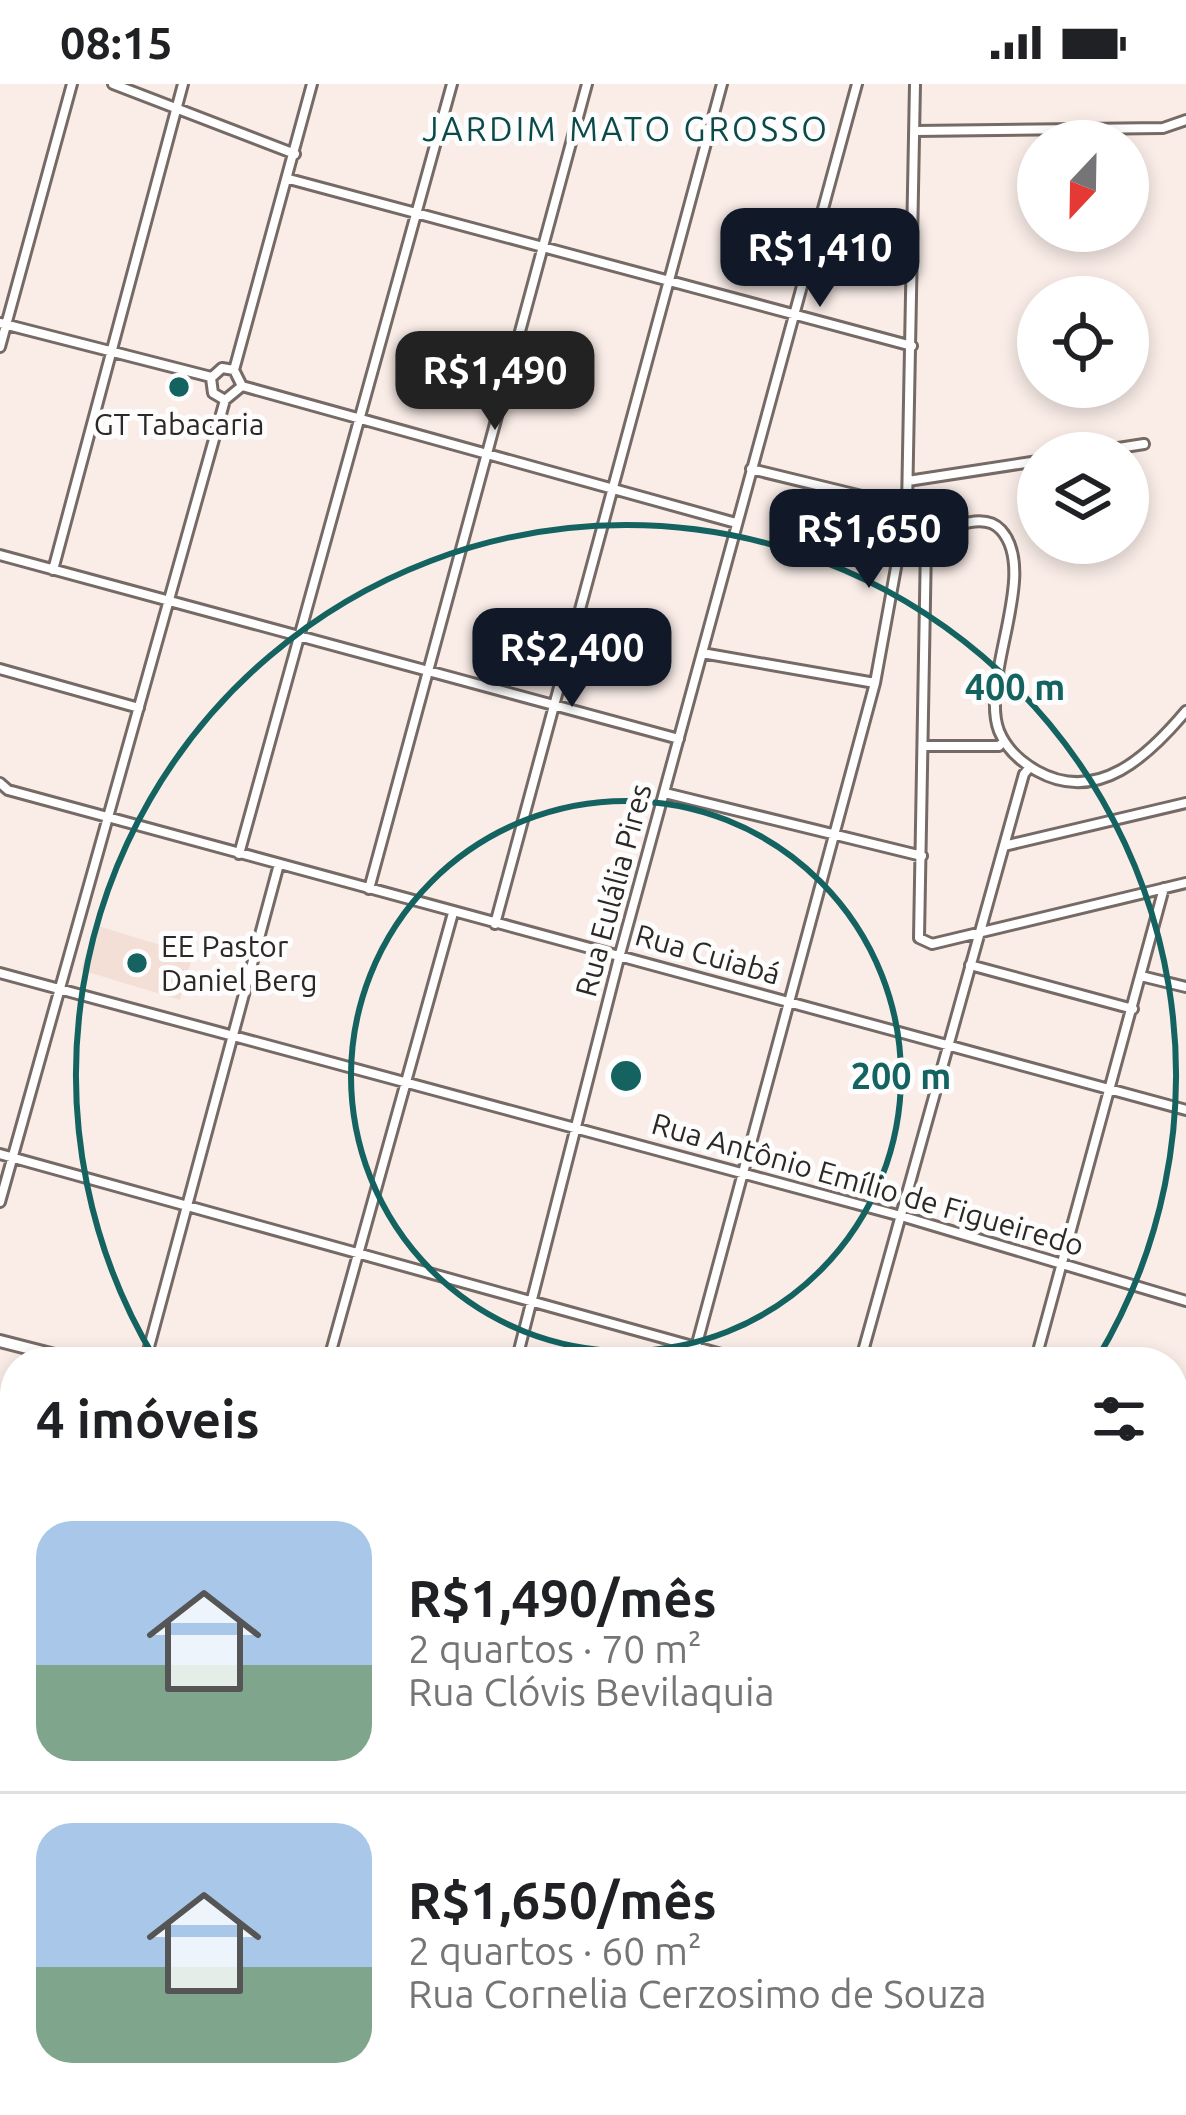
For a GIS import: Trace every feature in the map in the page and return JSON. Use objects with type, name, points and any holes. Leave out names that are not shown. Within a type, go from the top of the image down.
[{"type":"street","points":[[0,347],[72,84]]},
{"type":"street","points":[[112,84],[295,154]]},
{"type":"street","points":[[53,570],[183,84]]},
{"type":"street","points":[[313,84],[234,370],[242,386],[736,523]]},
{"type":"street","points":[[239,854],[452,84]]},
{"type":"street","points":[[369,889],[586,84]]},
{"type":"street","points":[[495,923],[722,84]]},
{"type":"street","name":"Rua Eulália Pires","points":[[520,1347],[620,954],[857,84]]},
{"type":"street","points":[[696,1346],[874,682],[907,508],[915,84]]},
{"type":"street","points":[[914,131],[1163,128],[1186,120]]},
{"type":"street","points":[[289,179],[911,346]]},
{"type":"street","points":[[3,324],[211,377]]},
{"type":"street","points":[[211,377],[222,368],[234,370]]},
{"type":"street","points":[[211,377],[213,393],[225,400]]},
{"type":"street","points":[[0,1202],[225,400],[242,386]]},
{"type":"street","points":[[908,481],[1017,463]]},
{"type":"street","points":[[752,469],[907,508]]},
{"type":"street","points":[[1186,711],[1145,756],[1112,775],[1072,782],[1030,767],[1004,740],[995,706],[1013,577],[1005,535],[980,520],[931,534],[926,544],[919,938],[924,942],[980,931],[1186,883]]},
{"type":"street","points":[[0,555],[168,603],[426,666],[679,739]]},
{"type":"street","points":[[702,653],[874,682]]},
{"type":"street","points":[[0,669],[139,708]]},
{"type":"street","points":[[925,746],[999,746],[1004,740]]},
{"type":"street","points":[[864,1347],[1030,767]]},
{"type":"street","name":"Rua Cuiabá","points":[[3,788],[1186,1110]]},
{"type":"street","points":[[665,794],[922,856]]},
{"type":"street","points":[[1004,846],[1186,803]]},
{"type":"street","points":[[149,1347],[279,864]]},
{"type":"street","points":[[1040,1347],[1163,888]]},
{"type":"street","points":[[332,1347],[453,912]]},
{"type":"street","points":[[970,965],[1133,1009]]},
{"type":"street","name":"Rua Antônio Emílio de Figueiredo","points":[[0,973],[901,1216],[1186,1298]]},
{"type":"street","points":[[1141,976],[1186,987]]},
{"type":"street","points":[[0,1154],[699,1347]]},
{"type":"shaded area","name":"EE Pastor Daniel Berg","points":[[95,925],[193,955],[180,1000],[81,970]]},
{"type":"place","name":"GT Tabacaria","points":[[179,387]]},
{"type":"place","name":"EE Pastor Daniel Berg","points":[[137,963]]},
{"type":"district","name":"JARDIM MATO GROSSO","points":[[626,128]]}]
